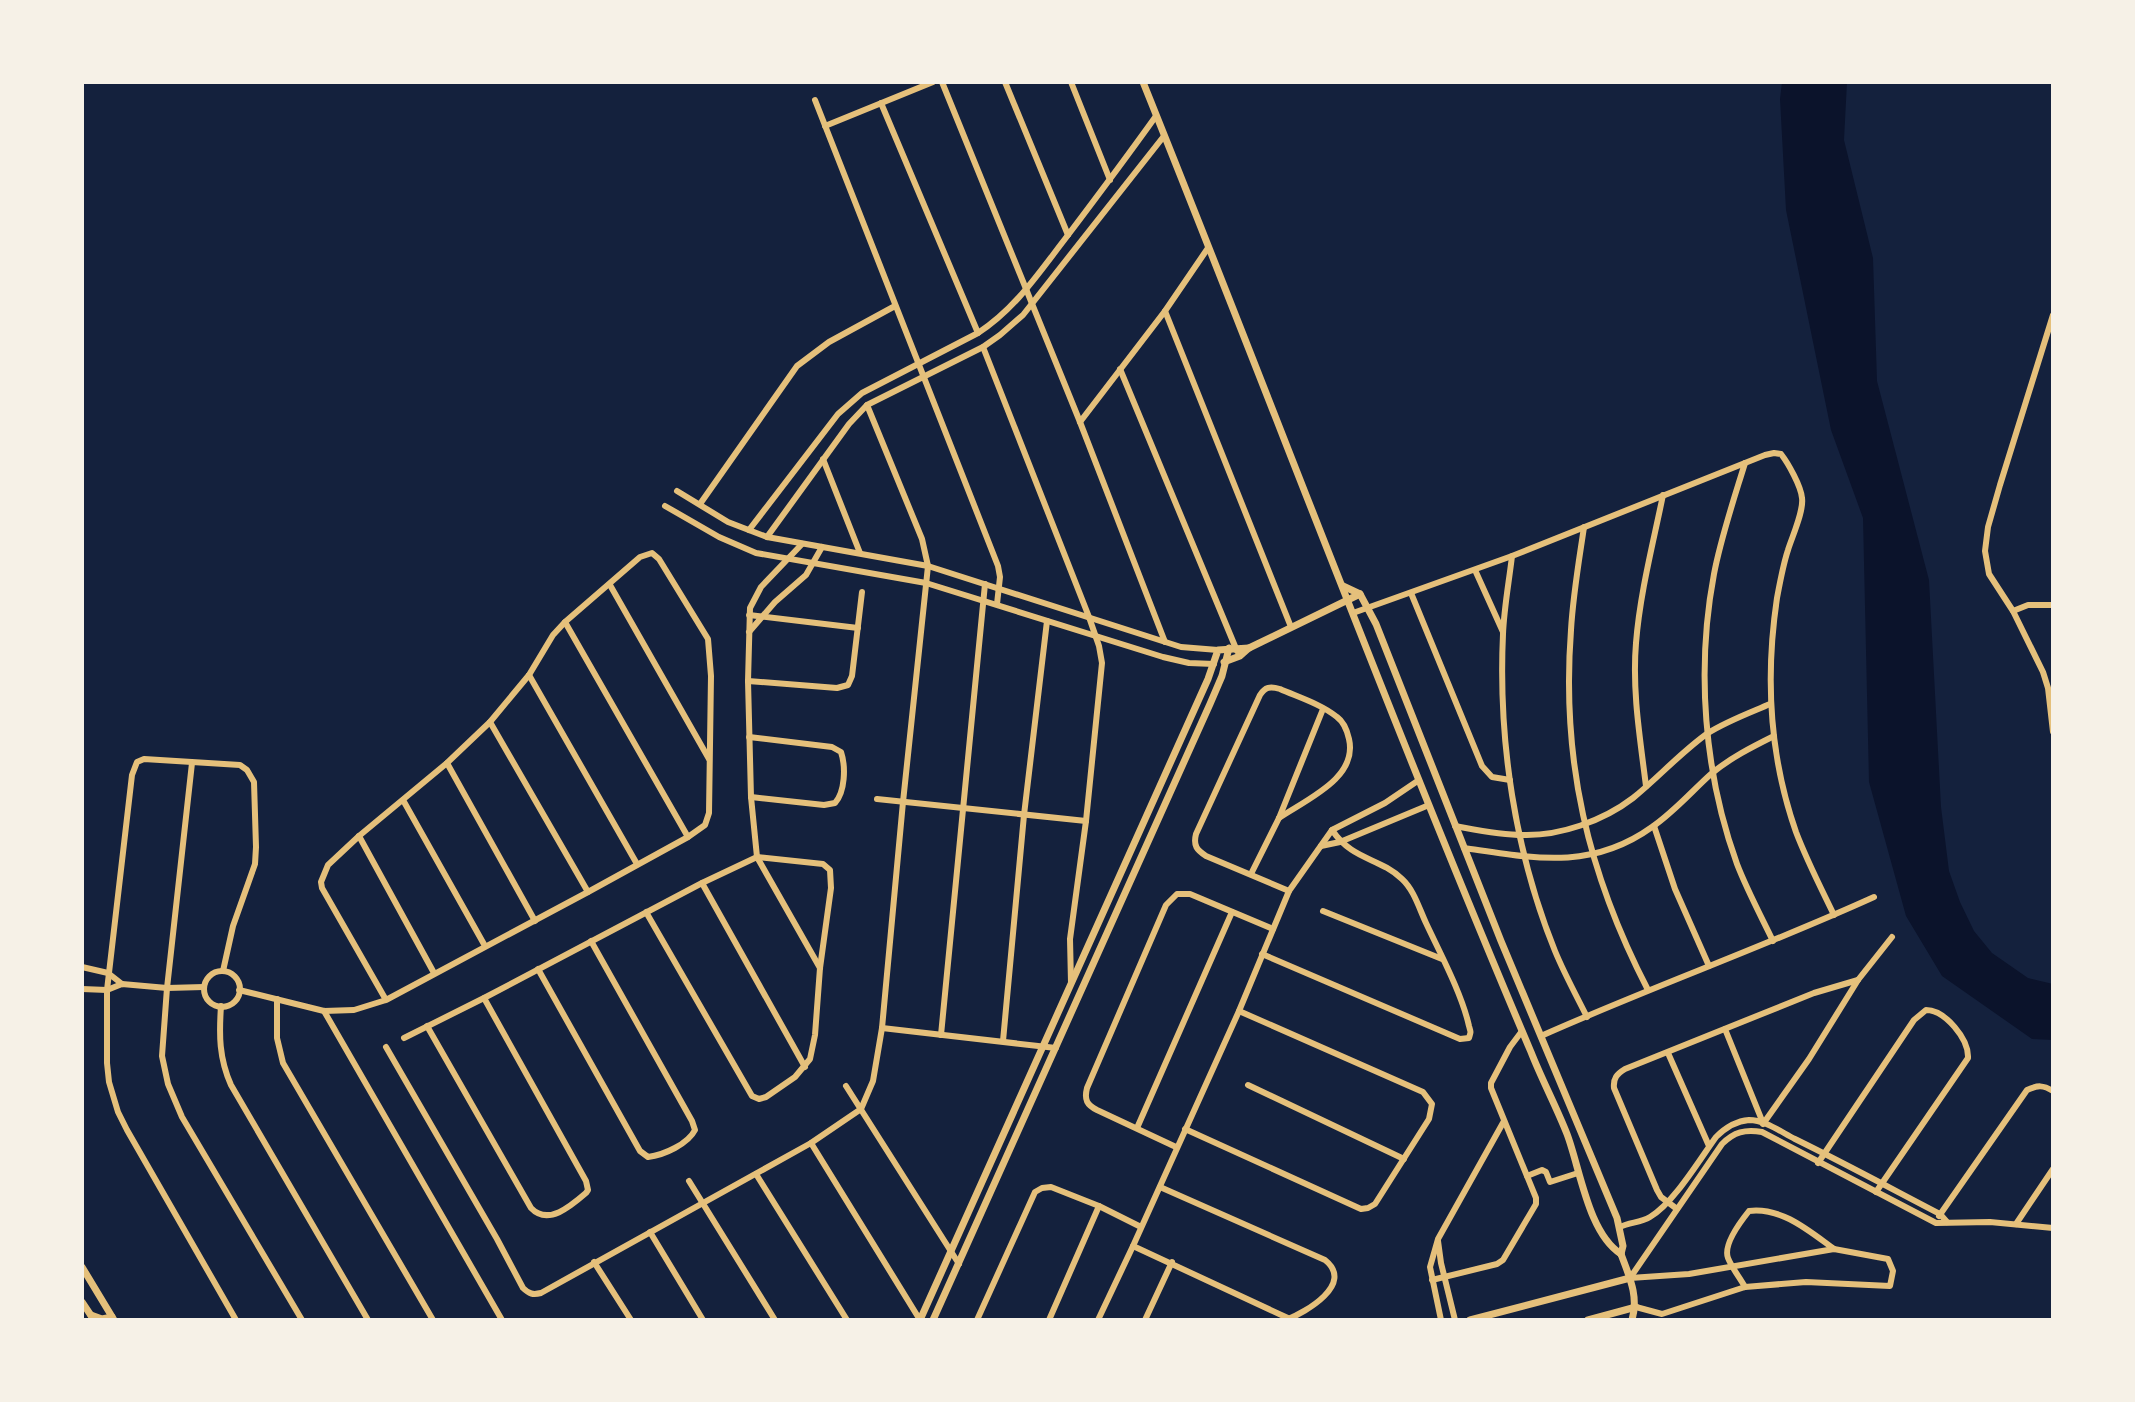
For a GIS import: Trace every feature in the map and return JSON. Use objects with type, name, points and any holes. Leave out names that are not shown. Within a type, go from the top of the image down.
[{"type":"street","points":[[825,126],[933,82]]},
{"type":"street","points":[[942,82],[1080,422],[1165,642]]},
{"type":"street","points":[[1005,82],[1068,235]]},
{"type":"street","points":[[1071,82],[1110,180]]},
{"type":"street","points":[[1143,82],[1429,805],[1567,1135],[1602,1235],[1621,1254],[1636,1307],[1632,1320]]},
{"type":"street","points":[[815,100],[998,566],[997,604]]},
{"type":"street","points":[[881,103],[978,333]]},
{"type":"street","points":[[749,530],[827,427],[850,402],[978,333],[1002,315],[1026,290],[1156,116]]},
{"type":"street","points":[[767,537],[849,424],[867,405],[983,347],[1011,326],[1032,304],[1164,136]]},
{"type":"street","points":[[1080,422],[1165,311],[1208,248]]},
{"type":"street","points":[[700,504],[788,377],[807,357],[895,306]]},
{"type":"street","points":[[1165,311],[1291,627]]},
{"type":"street","points":[[2053,315],[1996,499],[1985,551],[1989,574],[2013,611],[2043,672],[2053,732]]},
{"type":"street","points":[[983,347],[1089,617],[1102,663],[1070,939],[1071,985]]},
{"type":"street","points":[[1120,369],[1235,650]]},
{"type":"street","points":[[386,1047],[523,1288],[534,1294],[541,1293],[811,1143],[861,1109],[873,1081],[882,1028],[928,566],[922,539],[867,405]]},
{"type":"street","points":[[1353,613],[1475,570],[1765,455],[1778,453],[1784,459],[1803,501],[1778,593],[1772,641],[1770,704],[1782,779],[1796,831],[1834,915]]},
{"type":"street","points":[[823,459],[860,553]]},
{"type":"street","points":[[1745,463],[1717,559],[1708,609],[1705,671],[1707,734],[1736,861],[1773,941]]},
{"type":"street","points":[[677,491],[728,522],[767,537],[928,566],[1193,649],[1249,648],[1360,594]]},
{"type":"street","points":[[1646,786],[1635,691],[1636,642],[1663,495]]},
{"type":"street","points":[[665,506],[734,545],[756,553],[814,565],[902,577],[1163,657],[1189,663],[1226,662]]},
{"type":"street","points":[[1584,527],[1569,669],[1569,718],[1574,762],[1591,854],[1620,933],[1648,990]]},
{"type":"street","points":[[802,544],[755,594],[749,615],[751,797],[757,857],[820,968]]},
{"type":"street","points":[[749,632],[814,565],[822,547]]},
{"type":"street","points":[[239,990],[324,1011],[354,1010],[386,1000],[701,829],[708,820],[711,676],[708,639],[659,559],[652,553],[640,557],[565,622],[553,635],[529,675],[490,722],[328,865],[322,888],[386,1000]]},
{"type":"street","points":[[1512,556],[1503,633],[1504,709],[1510,780],[1525,858],[1555,949],[1587,1017]]},
{"type":"street","points":[[1475,570],[1503,633]]},
{"type":"street","points":[[941,1035],[985,584]]},
{"type":"street","points":[[610,585],[709,759]]},
{"type":"street","points":[[1343,586],[1360,594],[1368,607],[1501,941],[1620,1227],[1621,1254]]},
{"type":"street","points":[[748,681],[837,688],[848,685],[852,676],[862,592]]},
{"type":"street","points":[[1411,593],[1482,766],[1492,777],[1510,780]]},
{"type":"street","points":[[2013,611],[2028,605],[2053,605]]},
{"type":"street","points":[[749,615],[858,628]]},
{"type":"street","points":[[1003,1041],[1024,815],[1047,621]]},
{"type":"street","points":[[565,622],[688,837]]},
{"type":"street","points":[[920,1320],[1218,650]]},
{"type":"street","points":[[933,1320],[1210,704],[1226,662],[1235,650]]},
{"type":"street","points":[[529,675],[637,864]]},
{"type":"street","points":[[1279,818],[1335,780],[1349,760],[1350,745],[1346,729],[1339,719],[1275,688],[1266,688],[1194,843],[1199,852],[1289,891]]},
{"type":"street","points":[[1455,826],[1520,836],[1584,824],[1631,799],[1707,734],[1770,704]]},
{"type":"street","points":[[1251,874],[1279,818],[1323,709]]},
{"type":"street","points":[[490,722],[588,892]]},
{"type":"street","points":[[1464,848],[1525,858],[1554,859],[1616,847],[1654,826],[1714,772],[1744,751],[1774,736]]},
{"type":"street","points":[[749,737],[832,747],[841,752],[844,766],[840,796],[835,803],[824,805],[751,797]]},
{"type":"street","points":[[223,971],[233,926],[255,864],[254,782],[240,765],[144,759],[137,762],[132,775],[108,973],[109,1082],[118,1112],[236,1320]]},
{"type":"street","points":[[192,763],[162,1056],[175,1102],[302,1320]]},
{"type":"street","points":[[447,763],[535,921]]},
{"type":"street","points":[[1098,1320],[1239,1011],[1289,891],[1332,830],[1385,803],[1419,780]]},
{"type":"street","points":[[877,799],[1086,821]]},
{"type":"street","points":[[403,800],[485,946]]},
{"type":"street","points":[[1321,846],[1340,842],[1429,805]]},
{"type":"street","points":[[1654,826],[1679,901],[1709,966]]},
{"type":"street","points":[[1262,954],[1460,1039],[1466,1040],[1470,1036],[1469,1024],[1443,959],[1405,882],[1398,875],[1348,849],[1332,830]]},
{"type":"street","points":[[359,836],[434,973]]},
{"type":"street","points":[[404,1038],[484,998],[591,941],[646,912],[702,883],[757,857],[817,862],[827,865],[830,870],[831,888],[815,1035],[810,1059],[795,1077],[766,1097],[759,1099],[752,1096],[646,912]]},
{"type":"street","points":[[702,883],[805,1067]]},
{"type":"street","points":[[1176,1147],[1091,1107],[1087,1104],[1085,1093],[1166,905],[1177,894],[1185,893],[1273,929]]},
{"type":"street","points":[[1541,1036],[1874,897]]},
{"type":"street","points":[[1323,911],[1443,959]]},
{"type":"street","points":[[1137,1128],[1232,912]]},
{"type":"street","points":[[1763,1123],[1809,1059],[1858,980],[1892,937]]},
{"type":"street","points":[[538,969],[640,1151],[648,1157],[655,1156],[686,1141],[695,1130],[692,1121],[591,941]]},
{"type":"street","points":[[1487,947],[1501,941]]},
{"type":"street","points":[[82,967],[108,973],[122,984]]},
{"type":"street","points":[[223,971],[236,978],[239,990],[235,1001],[226,1006],[208,999],[204,987],[209,976],[223,971]]},
{"type":"street","points":[[1677,1209],[1657,1190],[1613,1084],[1614,1079],[1620,1072],[1725,1029],[1824,989],[1858,980]]},
{"type":"street","points":[[82,989],[107,990],[122,984],[204,987]]},
{"type":"street","points":[[427,1026],[531,1208],[539,1216],[556,1214],[586,1193],[586,1181],[484,998]]},
{"type":"street","points":[[277,999],[277,1038],[283,1063],[433,1320]]},
{"type":"street","points":[[221,1006],[219,1039],[231,1085],[368,1320]]},
{"type":"street","points":[[1818,1163],[1914,1020],[1926,1010],[1938,1012],[1962,1036],[1969,1051],[1968,1058],[1876,1192]]},
{"type":"street","points":[[324,1011],[502,1320]]},
{"type":"street","points":[[1185,1129],[1361,1209],[1375,1204],[1429,1119],[1432,1104],[1423,1092],[1239,1011]]},
{"type":"street","points":[[882,1028],[1056,1048]]},
{"type":"street","points":[[1725,1029],[1763,1123],[1762,1132]]},
{"type":"street","points":[[1432,1280],[1503,1260],[1536,1204],[1491,1088],[1510,1047],[1522,1031]]},
{"type":"street","points":[[1668,1053],[1714,1156]]},
{"type":"street","points":[[1248,1085],[1404,1159]]},
{"type":"street","points":[[1936,1223],[2027,1090],[2036,1085],[2053,1091]]},
{"type":"street","points":[[846,1086],[959,1264]]},
{"type":"street","points":[[1620,1227],[1647,1219],[1667,1202],[1726,1128],[1750,1120],[1763,1123],[1824,1153],[1940,1214],[1947,1222]]},
{"type":"street","points":[[1441,1320],[1430,1267],[1438,1239],[1504,1121]]},
{"type":"street","points":[[1630,1278],[1722,1144],[1738,1132],[1751,1130],[1762,1132],[1936,1223],[2016,1224],[2053,1228]]},
{"type":"street","points":[[811,1143],[920,1320]]},
{"type":"street","points":[[2016,1224],[2053,1169]]},
{"type":"street","points":[[1527,1176],[1542,1170],[1550,1182],[1555,1182],[1578,1173]]},
{"type":"street","points":[[756,1174],[847,1320]]},
{"type":"street","points":[[689,1181],[775,1320]]},
{"type":"street","points":[[977,1320],[1035,1192],[1042,1188],[1051,1187],[1141,1227]]},
{"type":"street","points":[[1133,1246],[1288,1319],[1306,1311],[1331,1288],[1334,1278],[1330,1264],[1325,1260],[1160,1187]]},
{"type":"street","points":[[1049,1320],[1099,1206]]},
{"type":"street","points":[[1745,1287],[1728,1257],[1727,1249],[1737,1226],[1749,1211],[1763,1209],[1797,1223],[1834,1249]]},
{"type":"street","points":[[650,1232],[703,1320]]},
{"type":"street","points":[[1438,1239],[1455,1320]]},
{"type":"street","points":[[1470,1320],[1630,1278],[1689,1274],[1834,1249],[1888,1259],[1893,1271],[1890,1286],[1806,1282],[1745,1287],[1662,1314],[1636,1307],[1588,1320]]},
{"type":"street","points":[[594,1262],[631,1320]]},
{"type":"street","points":[[1145,1320],[1172,1262]]},
{"type":"street","points":[[82,1267],[113,1319]]},
{"type":"street","points":[[82,1302],[92,1317],[113,1319]]},
{"type":"water","points":[[1782,82],[1847,82],[1844,140],[1873,258],[1877,381],[1929,580],[1941,807],[1949,871],[1974,931],[1992,953],[2028,978],[2053,984],[2053,1040],[2032,1039],[1942,976],[1906,916],[1869,782],[1863,518],[1831,430],[1786,210],[1780,99]]}]
